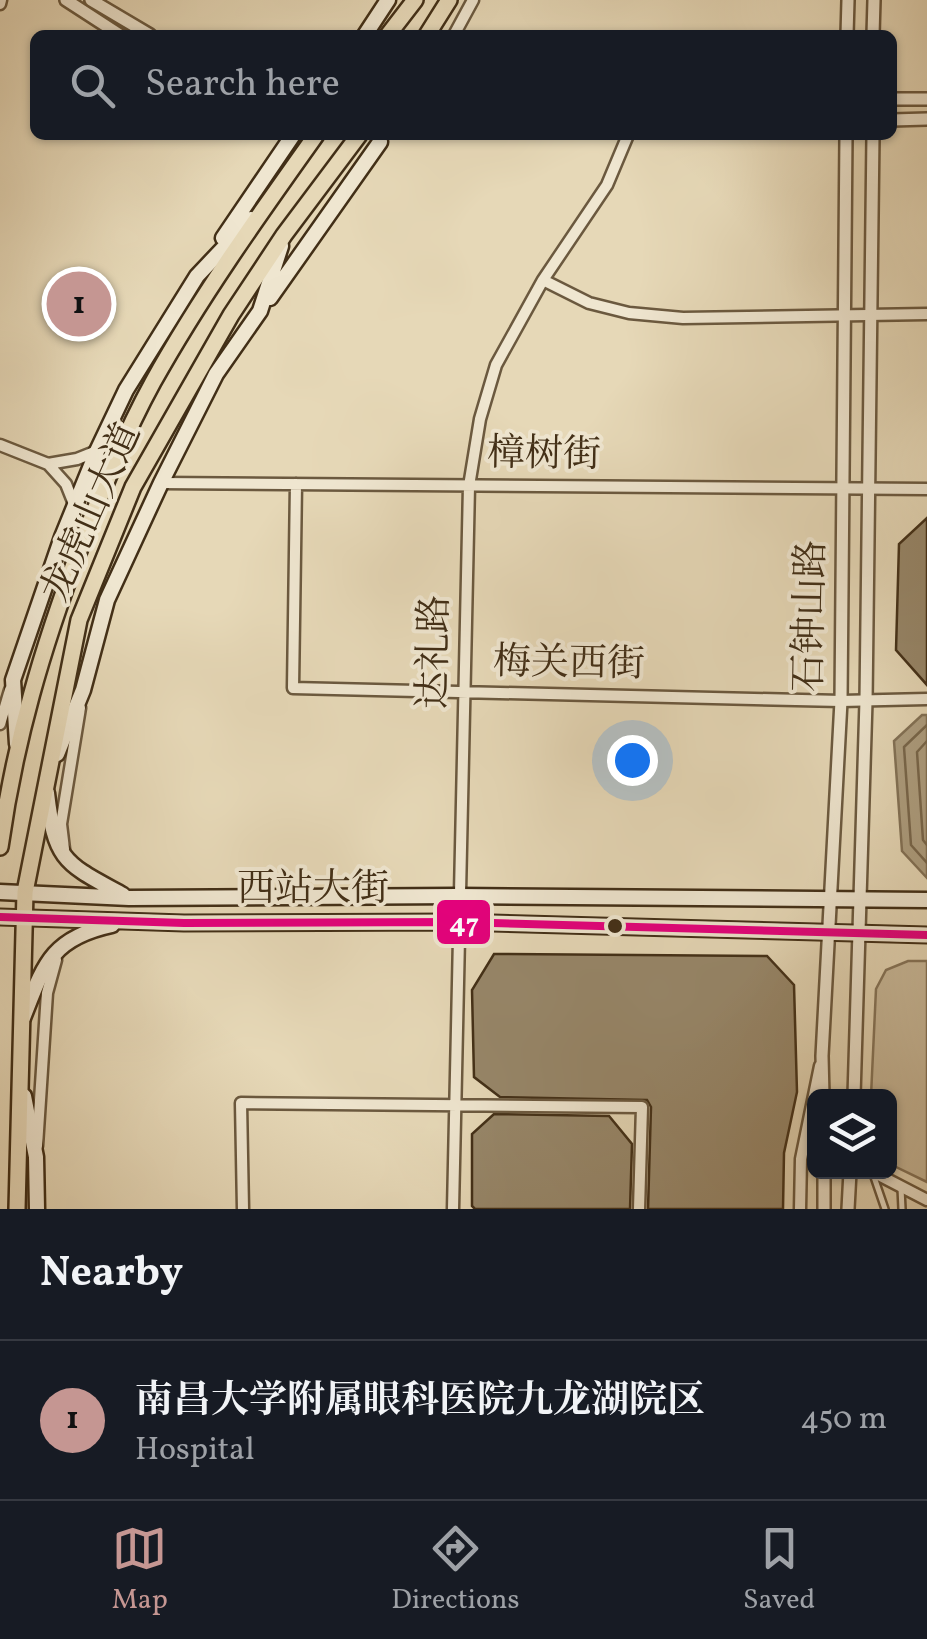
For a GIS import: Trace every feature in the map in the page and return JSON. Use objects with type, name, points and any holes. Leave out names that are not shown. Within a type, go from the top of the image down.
[{"type":"main road","points":[[368,30],[388,0]]},
{"type":"main road","points":[[392,30],[415,0]]},
{"type":"main road","points":[[430,30],[449,0]]},
{"type":"main road","points":[[431,30],[458,0]]},
{"type":"main road","points":[[17,744],[14,680],[26,636],[97,451],[126,390],[289,140]]},
{"type":"main road","name":"龙虎山大道","points":[[0,847],[2,816],[17,744],[44,644],[108,474],[153,382],[312,140]]},
{"type":"main road","name":"龙虎山大道","points":[[17,1209],[22,918],[79,620],[133,487],[231,314],[355,140]]},
{"type":"main road","points":[[128,898],[65,860],[51,828],[46,782],[83,690],[107,600],[160,483],[216,374],[380,140]]},
{"type":"main road","points":[[197,276],[275,192]]},
{"type":"main road","points":[[260,311],[284,235]]},
{"type":"main road","name":"西站大街","points":[[0,892],[128,898],[927,900]]},
{"type":"main road","name":"西站大街","points":[[0,916],[184,923],[458,922],[927,935]]},
{"type":"main road","points":[[21,1023],[41,972],[66,941],[110,926],[184,923]]},
{"type":"main road","points":[[19,1074],[36,1157],[37,1209]]},
{"type":"street","points":[[66,0],[112,30]]},
{"type":"street","points":[[90,0],[141,30]]},
{"type":"street","points":[[457,30],[473,0]]},
{"type":"street","points":[[848,0],[848,30]]},
{"type":"street","points":[[874,0],[874,30]]},
{"type":"street","points":[[897,99],[927,99]]},
{"type":"street","points":[[897,120],[927,119]]},
{"type":"street","name":"达礼路","points":[[453,1209],[469,486],[480,418],[496,365],[543,280],[607,185],[626,140]]},
{"type":"street","name":"石钟山路","points":[[822,1089],[842,701],[846,140]]},
{"type":"street","name":"石钟山路","points":[[854,1089],[866,701],[873,140]]},
{"type":"street","points":[[543,280],[589,303],[629,313],[683,318],[927,314]]},
{"type":"street","points":[[0,444],[48,464],[66,484],[74,504]]},
{"type":"street","points":[[48,464],[77,460],[97,451]]},
{"type":"street","name":"樟树街","points":[[160,483],[927,489]]},
{"type":"street","name":"梅关西街","points":[[296,484],[293,688],[842,701],[927,699]]},
{"type":"street","points":[[0,724],[14,680]]},
{"type":"street","points":[[65,860],[61,824],[83,690]]},
{"type":"street","points":[[36,1157],[47,993],[53,966],[66,941]]},
{"type":"street","points":[[800,1209],[801,1159],[822,1056]]},
{"type":"street","points":[[243,1209],[241,1103],[642,1107],[639,1209]]},
{"type":"street","points":[[824,1179],[824,1209]]},
{"type":"street","points":[[848,1209],[850,1179]]},
{"type":"street","points":[[885,1179],[927,1200]]},
{"type":"lane","points":[[875,1179],[886,1209]]},
{"type":"lane","points":[[901,1188],[902,1209]]},
{"type":"shaded area","points":[[908,961],[927,961],[927,1182],[897,1167],[897,1089],[871,1089],[876,989],[886,970]]},
{"type":"water","points":[[922,715],[927,715],[927,878],[902,851],[894,741]]},
{"type":"building","points":[[927,518],[927,685],[896,650],[899,544]]},
{"type":"building","points":[[494,954],[767,956],[794,985],[797,1092],[784,1153],[783,1209],[648,1209],[651,1107],[647,1100],[500,1097],[474,1077],[472,990]]},
{"type":"building","points":[[494,1114],[609,1116],[632,1144],[630,1209],[475,1209],[472,1134]]},
{"type":"transit line","name":"47","points":[[0,917],[184,923],[458,922],[927,935]]},
{"type":"place","name":"南昌大学附属眼科医院九龙湖院区","points":[[79,304]]}]
